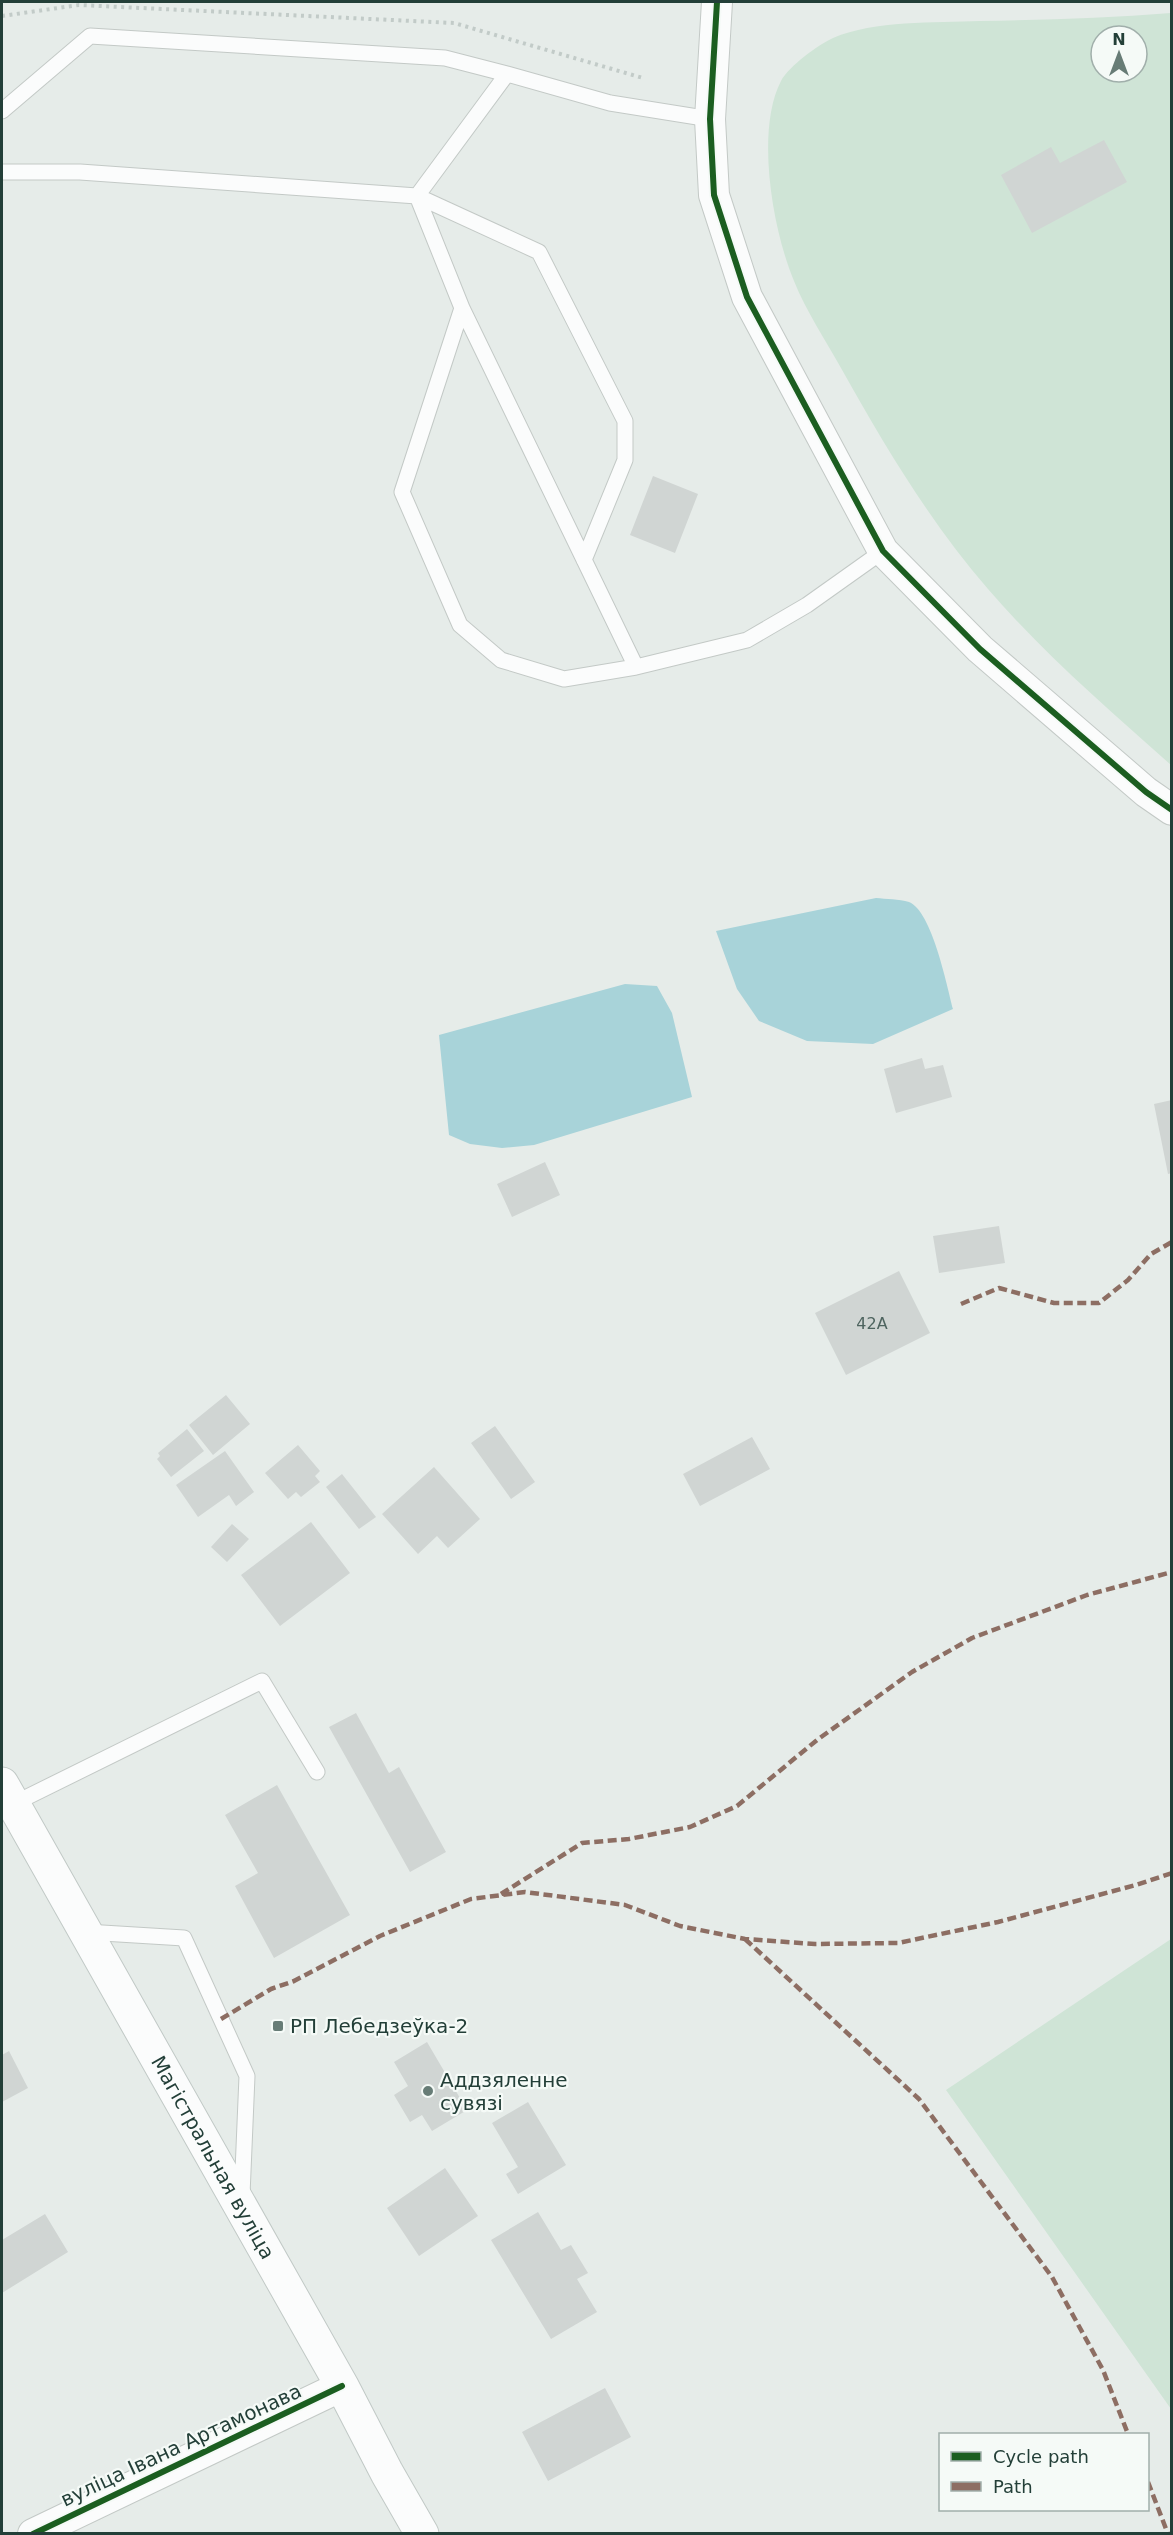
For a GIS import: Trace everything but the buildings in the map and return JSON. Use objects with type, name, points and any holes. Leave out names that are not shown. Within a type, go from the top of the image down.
[{"type":"main road","name":"Магістральная вуліца","points":[[7,1794],[83,1932],[342,2386],[422,2534]]},
{"type":"street","points":[[717,2],[710,119],[714,195],[747,297],[883,551],[980,649],[1146,792],[1172,810]]},
{"type":"street","name":"вуліца Івана Артамонава","points":[[33,2534],[342,2386]]},
{"type":"lane","points":[[2,111],[90,36],[445,58],[610,103],[710,119]]},
{"type":"lane","points":[[417,196],[507,74]]},
{"type":"lane","points":[[2,172],[80,172],[417,196],[539,252],[625,421],[625,460],[584,560]]},
{"type":"lane","points":[[417,196],[462,308],[636,667]]},
{"type":"lane","points":[[462,308],[402,492],[460,624],[501,660],[564,679],[636,667],[747,640],[807,605],[883,551]]},
{"type":"lane","points":[[7,1794],[262,1681],[317,1772]]},
{"type":"lane","points":[[83,1932],[184,1938],[248,2076],[241,2208]]},
{"type":"green space","points":[[1171,13],[1171,765],[1031,636],[988,589],[927,510],[874,426],[804,303],[786,260],[779,236],[770,181],[769,126],[773,102],[781,81],[804,56],[833,38],[849,32],[886,25]]},
{"type":"green space","points":[[1171,1939],[1171,2409],[946,2090]]},
{"type":"water","points":[[876,898],[909,902],[925,919],[943,967],[953,1009],[873,1044],[807,1041],[759,1021],[737,989],[716,931]]},
{"type":"water","points":[[625,984],[657,986],[672,1013],[692,1097],[534,1145],[502,1148],[470,1144],[449,1135],[439,1035]]},
{"type":"marked path","points":[[961,1304],[999,1288],[1054,1303],[1099,1303],[1128,1280],[1151,1254],[1172,1242]]},
{"type":"marked path","points":[[501,1894],[582,1843],[629,1839],[690,1827],[737,1806],[817,1740],[912,1672],[972,1638],[1087,1595],[1172,1572]]},
{"type":"marked path","points":[[221,2019],[271,1989],[294,1981],[380,1936],[471,1899],[525,1892],[625,1905],[680,1926],[745,1939],[815,1944],[898,1943],[998,1922],[1172,1873]]},
{"type":"marked path","points":[[745,1939],[919,2099],[1052,2277],[1103,2370],[1128,2433]]},
{"type":"marked path","points":[[1149,2485],[1168,2534]]},
{"type":"cycle path","points":[[717,2],[710,119],[714,195],[747,297],[883,551],[980,649],[1146,792],[1172,810]]},
{"type":"cycle path","points":[[33,2534],[342,2386]]},
{"type":"place","name":"РП Лебедзеўка-2","points":[[278,2026]]},
{"type":"place","name":"Аддзяленне сувязі","points":[[428,2091]]}]
